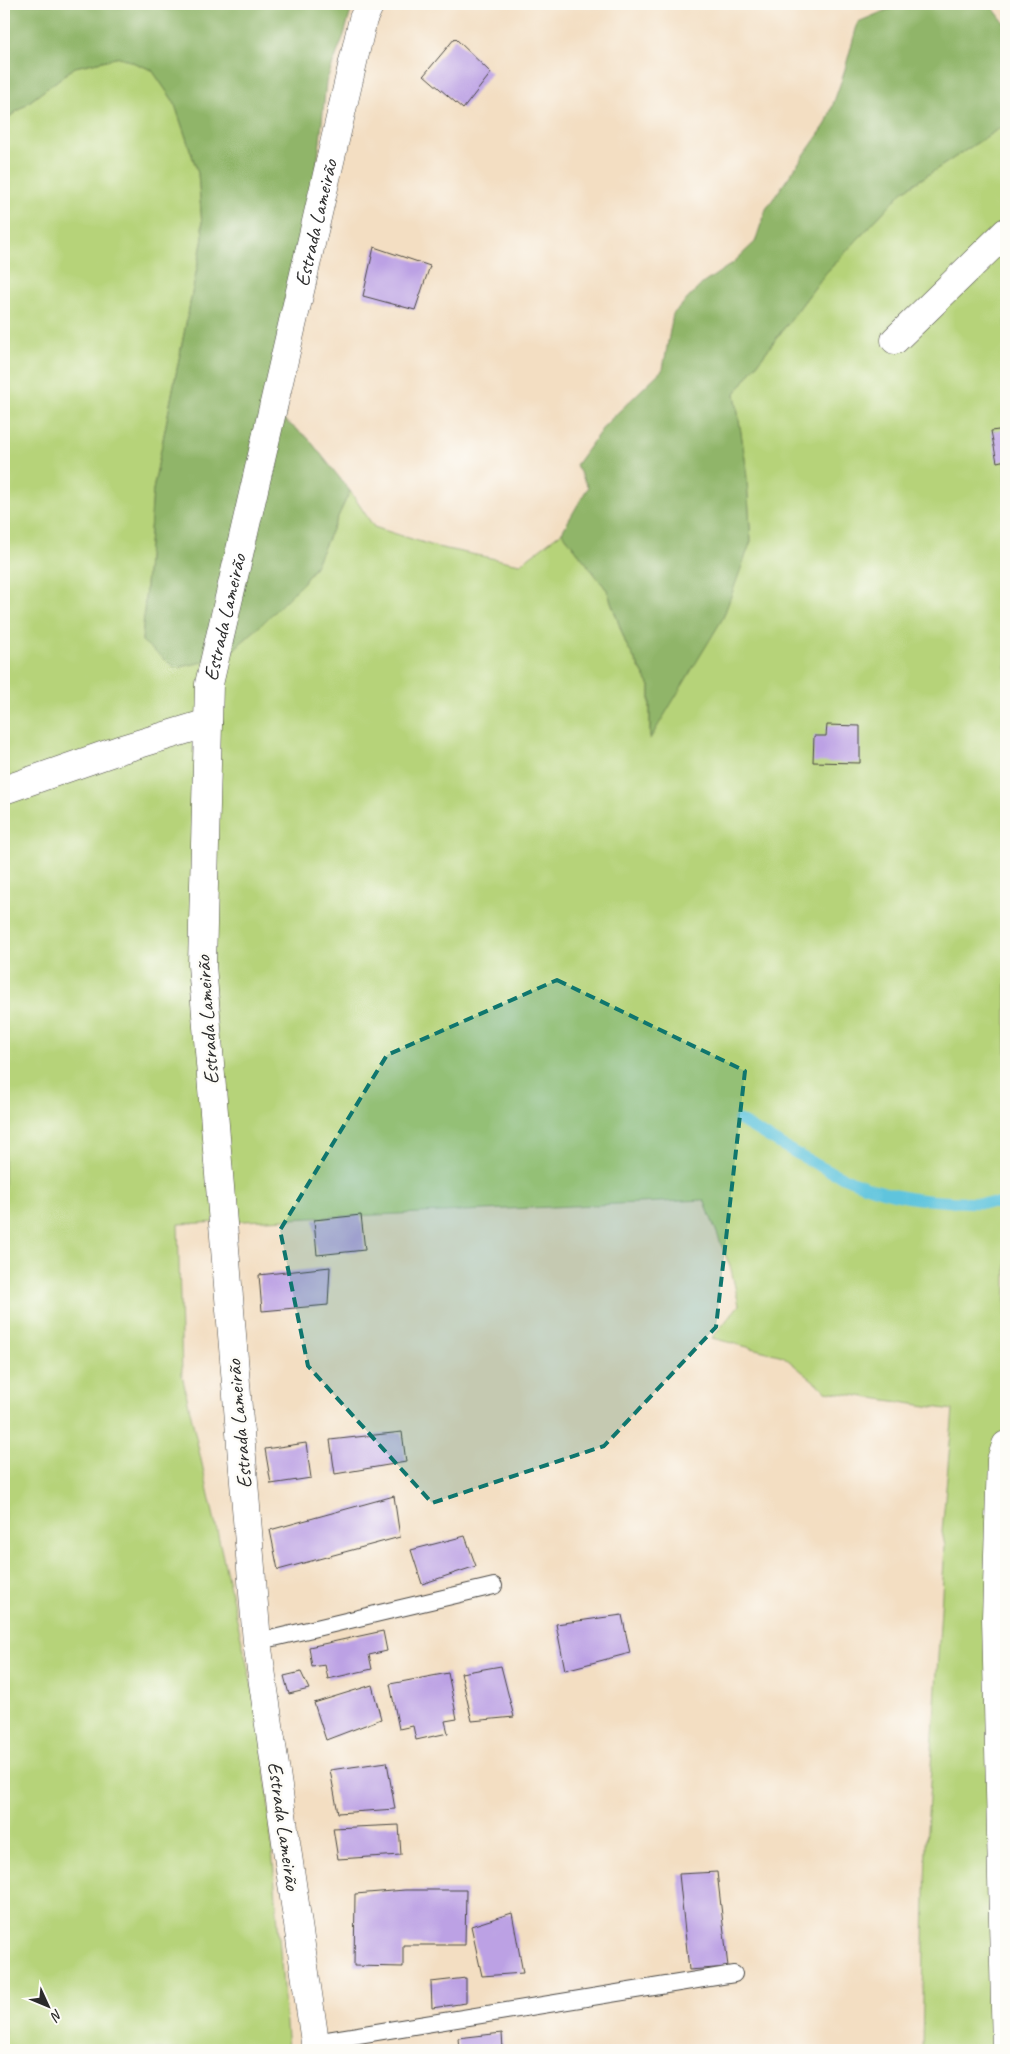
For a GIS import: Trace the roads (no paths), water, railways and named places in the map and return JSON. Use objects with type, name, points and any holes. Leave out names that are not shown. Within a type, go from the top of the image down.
[{"type":"street","name":"Estrada Lameirão","points":[[314,2046],[257,1642],[202,965],[209,684],[363,19],[370,4]]},
{"type":"street","points":[[895,340],[1006,232]]},
{"type":"street","points":[[4,790],[119,750],[208,723]]},
{"type":"street","points":[[1006,1445],[1001,1460],[1006,2050]]},
{"type":"lane","points":[[257,1642],[494,1586]]},
{"type":"lane","points":[[314,2046],[734,1974]]},
{"type":"waterway","points":[[739,1120],[821,1167],[865,1186],[887,1193],[923,1200],[1006,1204]]}]
